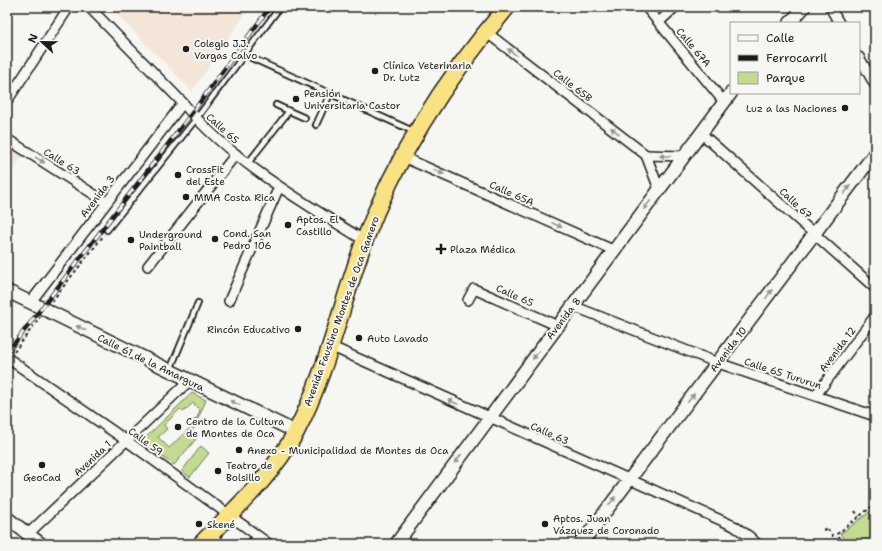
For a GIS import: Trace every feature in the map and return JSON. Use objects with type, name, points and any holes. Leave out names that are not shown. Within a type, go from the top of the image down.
[{"type":"highway","name":"Avenida Faustino Montes de Oca Gamero","points":[[206,539],[231,516],[273,466],[296,432],[311,399],[364,241],[380,202],[403,157],[459,66],[507,7]]},
{"type":"street","points":[[7,101],[69,7]]},
{"type":"street","name":"Calle 65","points":[[89,7],[183,103],[196,119],[236,154],[279,187],[364,241]]},
{"type":"street","name":"Calle 67A","points":[[646,7],[728,97]]},
{"type":"street","points":[[659,22],[675,7]]},
{"type":"street","points":[[791,22],[804,7]]},
{"type":"street","points":[[830,7],[838,22]]},
{"type":"street","name":"Calle 65B","points":[[486,32],[646,155]]},
{"type":"street","points":[[860,59],[875,85]]},
{"type":"street","name":"Avenida 8","points":[[396,544],[488,418],[573,306],[613,250],[702,134],[728,97]]},
{"type":"street","name":"Avenida 3","points":[[30,303],[183,103]]},
{"type":"street","name":"Calle 67","points":[[702,134],[875,288]]},
{"type":"street","name":"Calle 63","points":[[7,140],[106,202]]},
{"type":"street","name":"Avenida 10","points":[[581,544],[875,153]]},
{"type":"street","points":[[148,266],[236,154]]},
{"type":"street","points":[[659,189],[646,155],[684,156]]},
{"type":"street","name":"Calle 65A","points":[[403,157],[613,250]]},
{"type":"street","points":[[229,301],[279,187]]},
{"type":"street","name":"Calle 65","points":[[468,300],[474,289],[558,326]]},
{"type":"street","name":"Calle 61 de la Amargura","points":[[7,291],[170,372],[296,432]]},
{"type":"street","name":"Calle 65 Tururun","points":[[573,306],[718,363],[875,416]]},
{"type":"street","name":"Avenida 12","points":[[816,395],[875,316]]},
{"type":"street","name":"Calle 63","points":[[330,346],[488,418],[734,526],[750,536],[757,544]]},
{"type":"street","name":"Calle 59","points":[[9,359],[126,440],[231,516],[254,538],[269,544]]},
{"type":"street","name":"Avenida 1","points":[[28,534],[189,381]]},
{"type":"street","points":[[7,518],[41,544]]},
{"type":"lane","points":[[108,230],[196,119],[280,7]]},
{"type":"lane","points":[[245,55],[417,133]]},
{"type":"lane","points":[[316,125],[330,94]]},
{"type":"lane","points":[[276,105],[305,118]]},
{"type":"lane","points":[[248,163],[289,111]]},
{"type":"lane","points":[[170,372],[198,303]]},
{"type":"lane","points":[[206,539],[224,544]]},
{"type":"path","points":[[9,359],[108,230]]},
{"type":"path","points":[[844,544],[837,534],[875,504]]},
{"type":"path","points":[[855,512],[859,517]]},
{"type":"path","points":[[823,530],[827,528],[837,542],[841,540]]},
{"type":"shaded area","name":"Colegio J.J. Vargas Calvo","points":[[110,7],[250,7],[192,91]]},
{"type":"shaded area","points":[[7,144],[24,154],[7,180]]},
{"type":"green space","points":[[192,393],[206,400],[198,419],[193,422],[196,426],[190,433],[196,439],[174,465],[141,442]],"holes":[[[193,403],[200,410],[197,418],[190,423],[193,425],[169,448],[158,437],[167,429],[164,425],[180,409],[183,412]]]},
{"type":"green space","points":[[201,446],[209,453],[190,477],[182,471]]},
{"type":"green space","points":[[875,508],[875,535],[863,544],[848,544],[840,534]]},
{"type":"railway","points":[[7,353],[192,113],[270,7]]},
{"type":"place","name":"Colegio J.J. Vargas Calvo","points":[[186,49]]},
{"type":"place","name":"Clínica Veterinaria Dr. Lutz","points":[[375,71]]},
{"type":"place","name":"Pensión Universitaria Castor","points":[[296,99]]},
{"type":"place","name":"Luz a las Naciones","points":[[845,108]]},
{"type":"place","name":"CrossFit del Este","points":[[178,175]]},
{"type":"place","name":"MMA Costa Rica","points":[[186,197]]},
{"type":"place","name":"Aptos. El Castillo","points":[[288,225]]},
{"type":"place","name":"Cond. San Pedro 106","points":[[215,239]]},
{"type":"place","name":"Underground Paintball","points":[[131,240]]},
{"type":"place","name":"Plaza Médica","points":[[441,249]]},
{"type":"place","name":"Rincón Educativo","points":[[298,329]]},
{"type":"place","name":"Auto Lavado","points":[[359,338]]},
{"type":"place","name":"Centro de la Cultura de Montes de Oca","points":[[178,427]]},
{"type":"place","name":"Anexo - Municipalidad de Montes de Oca","points":[[239,450]]},
{"type":"place","name":"GeoCad","points":[[42,465]]},
{"type":"place","name":"Teatro de Bolsillo","points":[[218,471]]},
{"type":"place","name":"Skené","points":[[199,524]]},
{"type":"place","name":"Aptos. Juan Vázquez de Coronado","points":[[545,524]]}]
